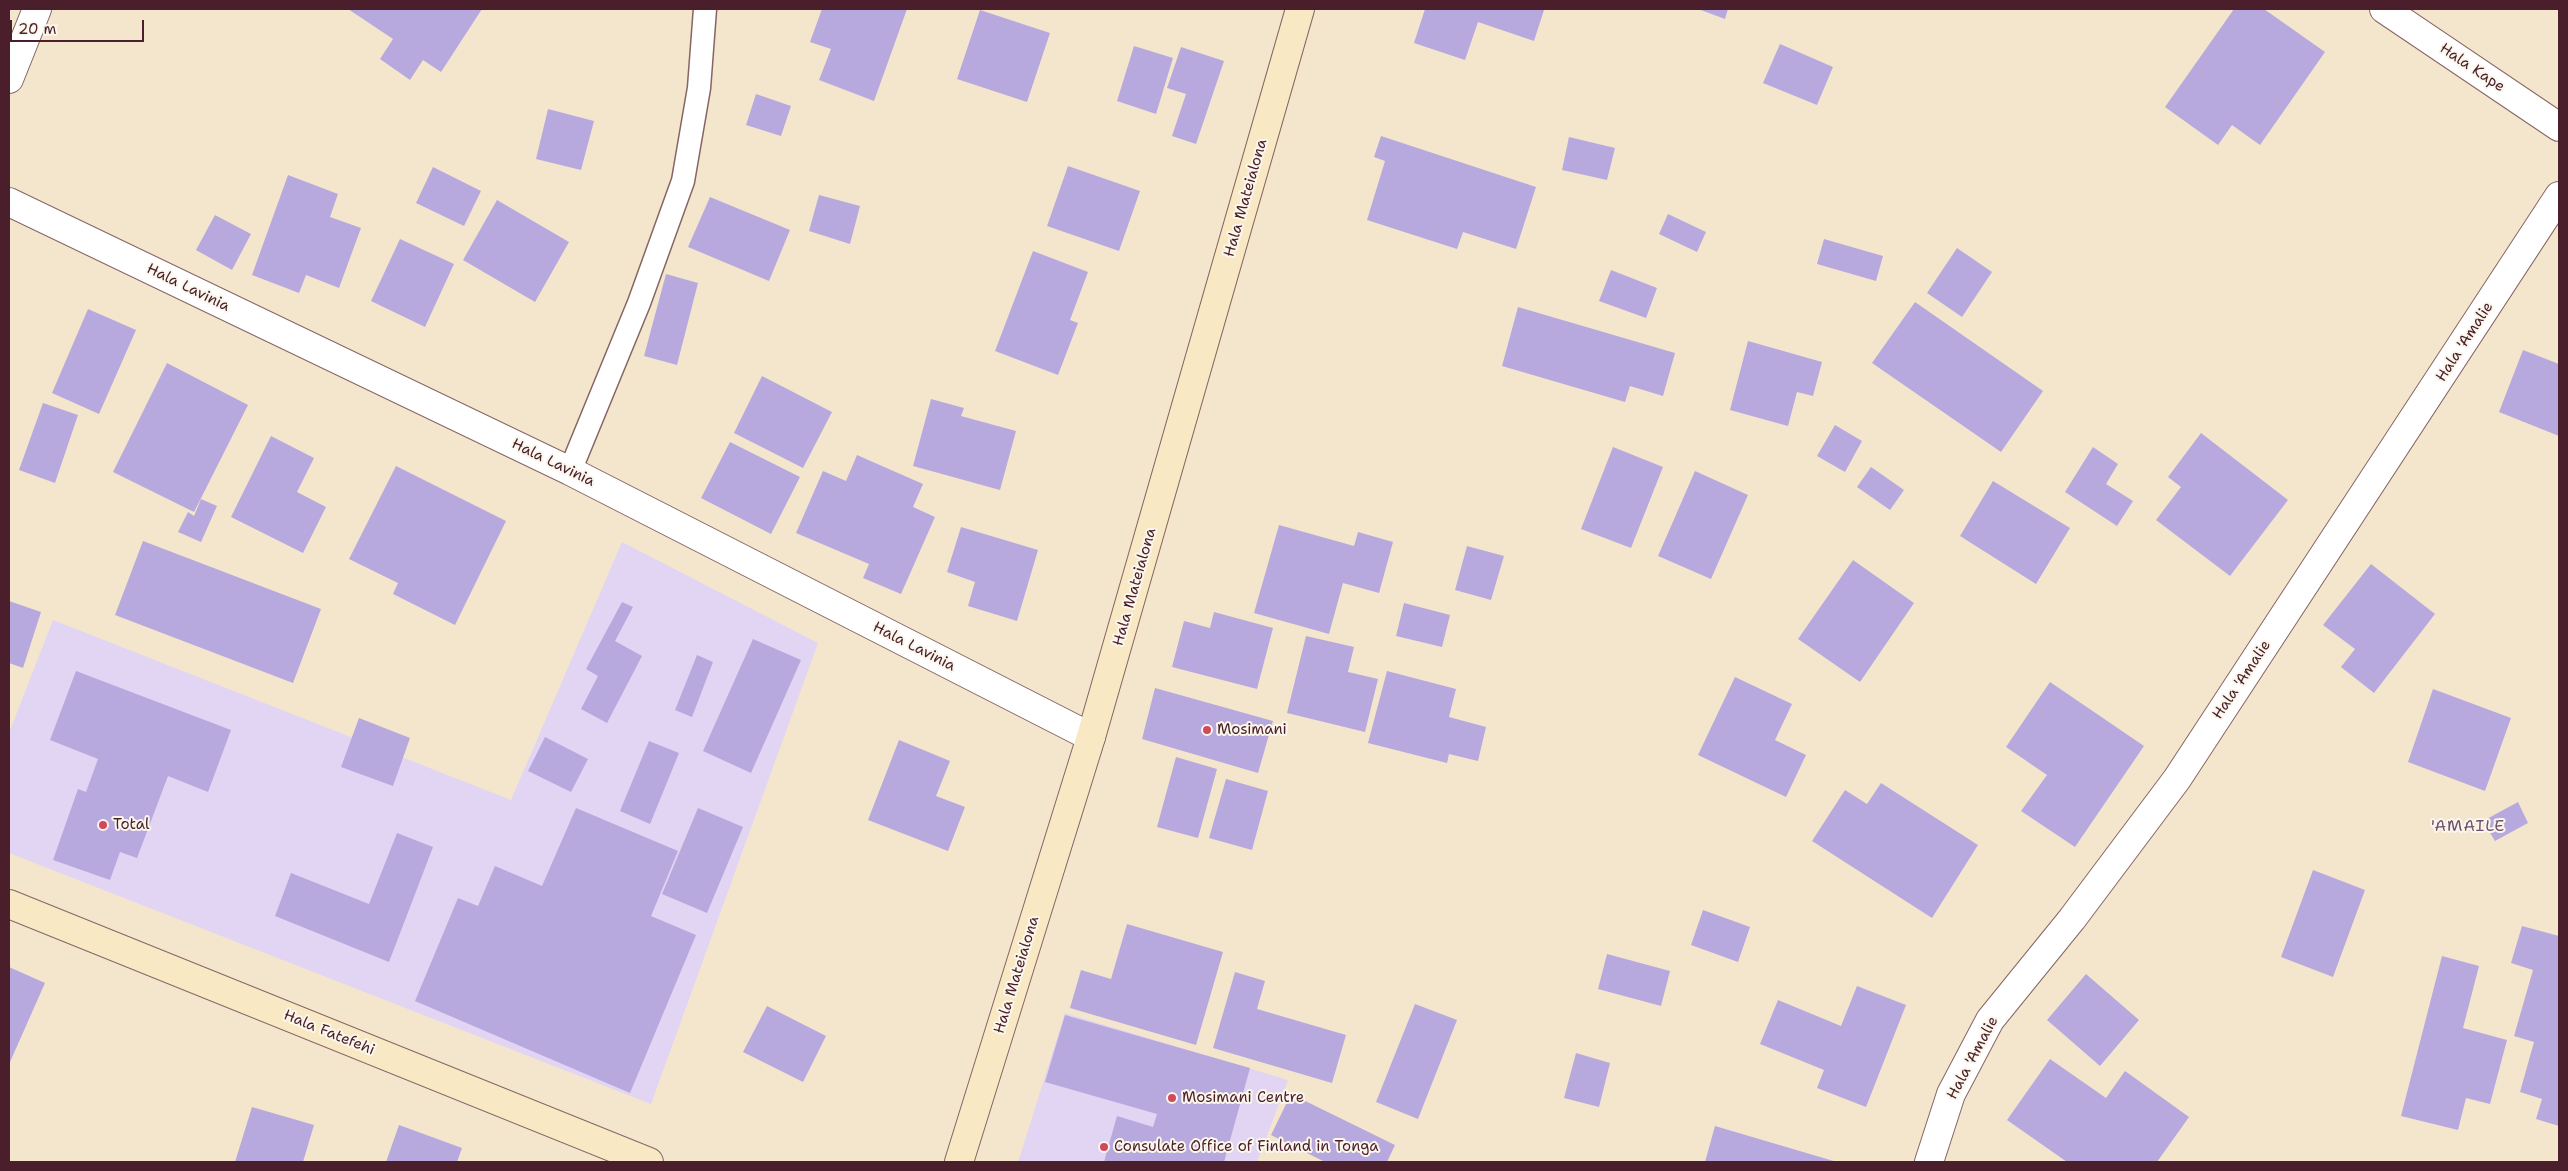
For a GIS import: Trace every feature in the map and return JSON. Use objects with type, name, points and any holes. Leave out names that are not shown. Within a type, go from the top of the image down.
[{"type":"main road","name":"Hala Mateialona","points":[[959,1162],[1092,737],[1300,9]]},
{"type":"main road","name":"Hala Fatefehi","points":[[9,904],[649,1162]]},
{"type":"street","points":[[9,79],[37,9]]},
{"type":"street","name":"Hala Kape","points":[[2384,9],[2559,127]]},
{"type":"street","name":"Hala 'Amalie","points":[[1929,1162],[1951,1094],[1990,1020],[2072,919],[2177,779],[2396,449],[2559,196]]},
{"type":"street","name":"Hala Lavinia","points":[[9,202],[570,471],[1092,737]]},
{"type":"lane","points":[[570,471],[639,303],[683,181],[699,88],[705,9]]},
{"type":"shaded area","points":[[622,542],[818,643],[651,1104],[9,853],[9,733],[53,620],[511,800]]},
{"type":"shaded area","name":"Mosimani Centre","points":[[1065,1013],[1288,1080],[1257,1162],[1018,1162]]},
{"type":"building","points":[[348,9],[482,9],[441,72],[423,60],[410,80],[380,59],[393,39]]},
{"type":"building","points":[[822,9],[907,9],[874,101],[819,80],[831,49],[810,42]]},
{"type":"building","points":[[1425,9],[1544,10],[1534,41],[1478,22],[1465,60],[1414,43]]},
{"type":"building","points":[[1698,9],[1728,9],[1725,19]]},
{"type":"building","points":[[2234,9],[2264,9],[2325,52],[2260,145],[2232,125],[2218,145],[2165,107]]},
{"type":"building","points":[[980,10],[1050,33],[1027,102],[957,79]]},
{"type":"building","points":[[1780,44],[1833,67],[1817,105],[1763,83]]},
{"type":"building","points":[[1134,46],[1173,58],[1156,114],[1117,101]]},
{"type":"building","points":[[1181,47],[1224,61],[1196,144],[1172,136],[1186,94],[1167,88]]},
{"type":"building","points":[[756,94],[791,106],[781,136],[746,125]]},
{"type":"building","points":[[548,109],[594,121],[581,170],[536,159]]},
{"type":"building","points":[[1381,136],[1536,187],[1516,249],[1463,232],[1457,249],[1367,220],[1385,161],[1374,157]]},
{"type":"building","points":[[1569,137],[1615,148],[1607,180],[1562,170]]},
{"type":"building","points":[[1068,166],[1140,191],[1119,251],[1047,226]]},
{"type":"building","points":[[433,167],[481,191],[464,226],[416,203]]},
{"type":"building","points":[[288,175],[338,194],[330,217],[361,228],[339,288],[306,275],[299,293],[252,275]]},
{"type":"building","points":[[819,195],[860,206],[850,244],[809,231]]},
{"type":"building","points":[[710,197],[790,230],[769,281],[688,247]]},
{"type":"building","points":[[497,200],[569,242],[535,302],[463,260]]},
{"type":"building","points":[[1668,214],[1706,232],[1697,252],[1659,234]]},
{"type":"building","points":[[215,215],[251,234],[232,270],[196,250]]},
{"type":"building","points":[[400,239],[454,264],[425,327],[371,301]]},
{"type":"building","points":[[1824,239],[1883,256],[1876,281],[1817,264]]},
{"type":"building","points":[[1957,248],[1992,272],[1962,317],[1927,293]]},
{"type":"building","points":[[1033,251],[1088,272],[1070,320],[1078,323],[1058,375],[995,351]]},
{"type":"building","points":[[1611,270],[1657,288],[1646,318],[1599,301]]},
{"type":"building","points":[[666,274],[698,283],[677,365],[644,356]]},
{"type":"building","points":[[1915,302],[2043,391],[2001,452],[1872,363]]},
{"type":"building","points":[[1518,307],[1675,353],[1663,396],[1630,386],[1625,402],[1502,366]]},
{"type":"building","points":[[88,309],[136,330],[99,414],[52,393]]},
{"type":"building","points":[[1748,341],[1822,362],[1813,396],[1797,392],[1788,426],[1730,410]]},
{"type":"building","points":[[2523,350],[2559,364],[2559,436],[2499,412]]},
{"type":"building","points":[[167,363],[248,405],[194,512],[113,472]]},
{"type":"building","points":[[762,376],[832,412],[803,468],[734,433]]},
{"type":"building","points":[[931,399],[964,408],[961,416],[1016,431],[1000,490],[913,466]]},
{"type":"building","points":[[43,403],[78,415],[55,483],[19,470]]},
{"type":"building","points":[[1835,425],[1862,441],[1845,472],[1817,456]]},
{"type":"building","points":[[2201,433],[2288,500],[2230,576],[2156,520],[2181,487],[2168,477]]},
{"type":"building","points":[[271,436],[314,458],[297,492],[326,507],[303,553],[231,517]]},
{"type":"building","points":[[730,442],[800,477],[771,534],[701,498]]},
{"type":"building","points":[[1613,447],[1663,467],[1631,548],[1581,529]]},
{"type":"building","points":[[2093,447],[2118,464],[2106,484],[2133,501],[2117,526],[2065,492]]},
{"type":"building","points":[[857,455],[923,484],[913,507],[935,517],[901,594],[863,578],[869,564],[796,533],[823,471],[846,481]]},
{"type":"building","points":[[396,466],[506,521],[455,625],[393,594],[398,583],[349,559]]},
{"type":"building","points":[[1871,467],[1904,490],[1890,510],[1857,487]]},
{"type":"building","points":[[1695,471],[1748,495],[1711,579],[1658,556]]},
{"type":"building","points":[[1993,481],[2070,528],[2036,584],[1960,536]]},
{"type":"building","points":[[201,499],[217,506],[201,542],[178,532],[188,512],[194,516]]},
{"type":"building","points":[[1279,525],[1354,546],[1358,532],[1393,542],[1379,593],[1343,583],[1329,634],[1254,613]]},
{"type":"building","points":[[961,527],[1038,550],[1017,621],[968,606],[975,582],[947,572]]},
{"type":"building","points":[[143,541],[321,609],[293,683],[115,615]]},
{"type":"building","points":[[1467,546],[1504,556],[1491,600],[1455,590]]},
{"type":"building","points":[[1853,560],[1914,603],[1860,682],[1798,639]]},
{"type":"building","points":[[2371,564],[2435,614],[2374,693],[2341,667],[2355,649],[2323,625]]},
{"type":"building","points":[[9,601],[41,612],[23,668],[9,663]]},
{"type":"building","points":[[622,602],[633,607],[615,641],[642,656],[607,723],[581,709],[598,676],[586,669]]},
{"type":"building","points":[[1404,603],[1450,615],[1442,647],[1396,636]]},
{"type":"building","points":[[1214,612],[1273,628],[1257,689],[1172,667],[1184,621],[1210,628]]},
{"type":"building","points":[[1306,636],[1354,647],[1348,672],[1378,679],[1365,732],[1287,713]]},
{"type":"building","points":[[753,639],[801,660],[751,773],[703,751]]},
{"type":"building","points":[[697,655],[713,662],[692,717],[675,710]]},
{"type":"building","points":[[76,671],[231,730],[208,792],[168,776],[137,858],[120,852],[110,880],[53,860],[78,789],[86,792],[98,759],[50,740]]},
{"type":"building","points":[[1387,671],[1456,689],[1449,717],[1486,727],[1478,761],[1449,754],[1447,763],[1368,743]]},
{"type":"building","points":[[1735,677],[1792,704],[1775,740],[1806,755],[1786,797],[1698,755]]},
{"type":"building","points":[[2050,682],[2144,746],[2075,847],[2021,811],[2047,775],[2006,747]]},
{"type":"building","name":"Mosimani","points":[[1155,688],[1273,721],[1258,773],[1142,739]]},
{"type":"building","points":[[2433,689],[2511,718],[2485,791],[2408,762]]},
{"type":"building","points":[[359,718],[410,738],[393,786],[341,767]]},
{"type":"building","points":[[545,737],[588,759],[571,792],[528,771]]},
{"type":"building","points":[[899,740],[950,761],[936,796],[965,807],[948,851],[868,820]]},
{"type":"building","points":[[649,741],[679,753],[650,824],[620,811]]},
{"type":"building","points":[[1176,757],[1217,769],[1198,838],[1157,827]]},
{"type":"building","points":[[1226,779],[1268,791],[1252,850],[1209,838]]},
{"type":"building","points":[[1881,783],[1978,845],[1932,918],[1812,841],[1845,790],[1867,804]]},
{"type":"building","points":[[2518,802],[2528,823],[2495,841],[2483,821]]},
{"type":"building","points":[[576,808],[678,851],[651,916],[696,935],[630,1093],[415,1001],[458,898],[478,906],[495,866],[542,886]]},
{"type":"building","points":[[698,808],[743,827],[707,913],[662,894]]},
{"type":"building","points":[[397,833],[433,847],[389,962],[275,916],[291,873],[369,904]]},
{"type":"building","points":[[2313,870],[2365,890],[2333,977],[2281,957]]},
{"type":"building","points":[[1703,910],[1750,927],[1738,962],[1691,945]]},
{"type":"building","points":[[1127,924],[1223,952],[1196,1045],[1070,1008],[1081,970],[1111,979]]},
{"type":"building","points":[[2522,926],[2559,936],[2559,1126],[2536,1119],[2542,1099],[2520,1092],[2534,1042],[2514,1036],[2533,970],[2511,963]]},
{"type":"building","points":[[1607,954],[1670,971],[1661,1006],[1598,989]]},
{"type":"building","points":[[2442,956],[2479,966],[2463,1028],[2507,1040],[2490,1104],[2466,1098],[2458,1130],[2401,1116]]},
{"type":"building","points":[[9,967],[45,983],[10,1062],[9,1062]]},
{"type":"building","points":[[1235,972],[1265,981],[1257,1009],[1346,1035],[1332,1083],[1213,1048]]},
{"type":"building","points":[[2086,974],[2139,1020],[2100,1066],[2047,1020]]},
{"type":"building","points":[[1857,986],[1906,1005],[1866,1107],[1817,1088],[1824,1070],[1760,1044],[1778,1000],[1841,1026]]},
{"type":"building","points":[[1415,1004],[1457,1020],[1418,1119],[1376,1102]]},
{"type":"building","points":[[767,1006],[826,1036],[803,1082],[743,1052]]},
{"type":"building","name":"Mosimani Centre","points":[[1065,1015],[1250,1068],[1224,1162],[1104,1162],[1117,1116],[1153,1127],[1157,1114],[1045,1082]]},
{"type":"building","points":[[1576,1053],[1610,1063],[1599,1107],[1564,1098]]},
{"type":"building","points":[[2050,1059],[2106,1098],[2125,1071],[2189,1117],[2157,1162],[2067,1162],[2007,1120]]},
{"type":"building","points":[[1291,1094],[1395,1145],[1387,1162],[1322,1162],[1271,1135]]},
{"type":"building","points":[[252,1107],[314,1125],[303,1162],[235,1162]]},
{"type":"building","points":[[399,1125],[462,1148],[457,1162],[386,1162]]},
{"type":"building","points":[[1715,1126],[1837,1162],[1705,1162]]},
{"type":"place","name":"Mosimani","points":[[1207,730]]},
{"type":"place","name":"Total","points":[[103,825]]},
{"type":"place","name":"Mosimani Centre","points":[[1172,1098]]},
{"type":"place","name":"Consulate Office of Finland in Tonga","points":[[1104,1147]]},
{"type":"district","name":"'AMAILE","points":[[2468,827]]}]
